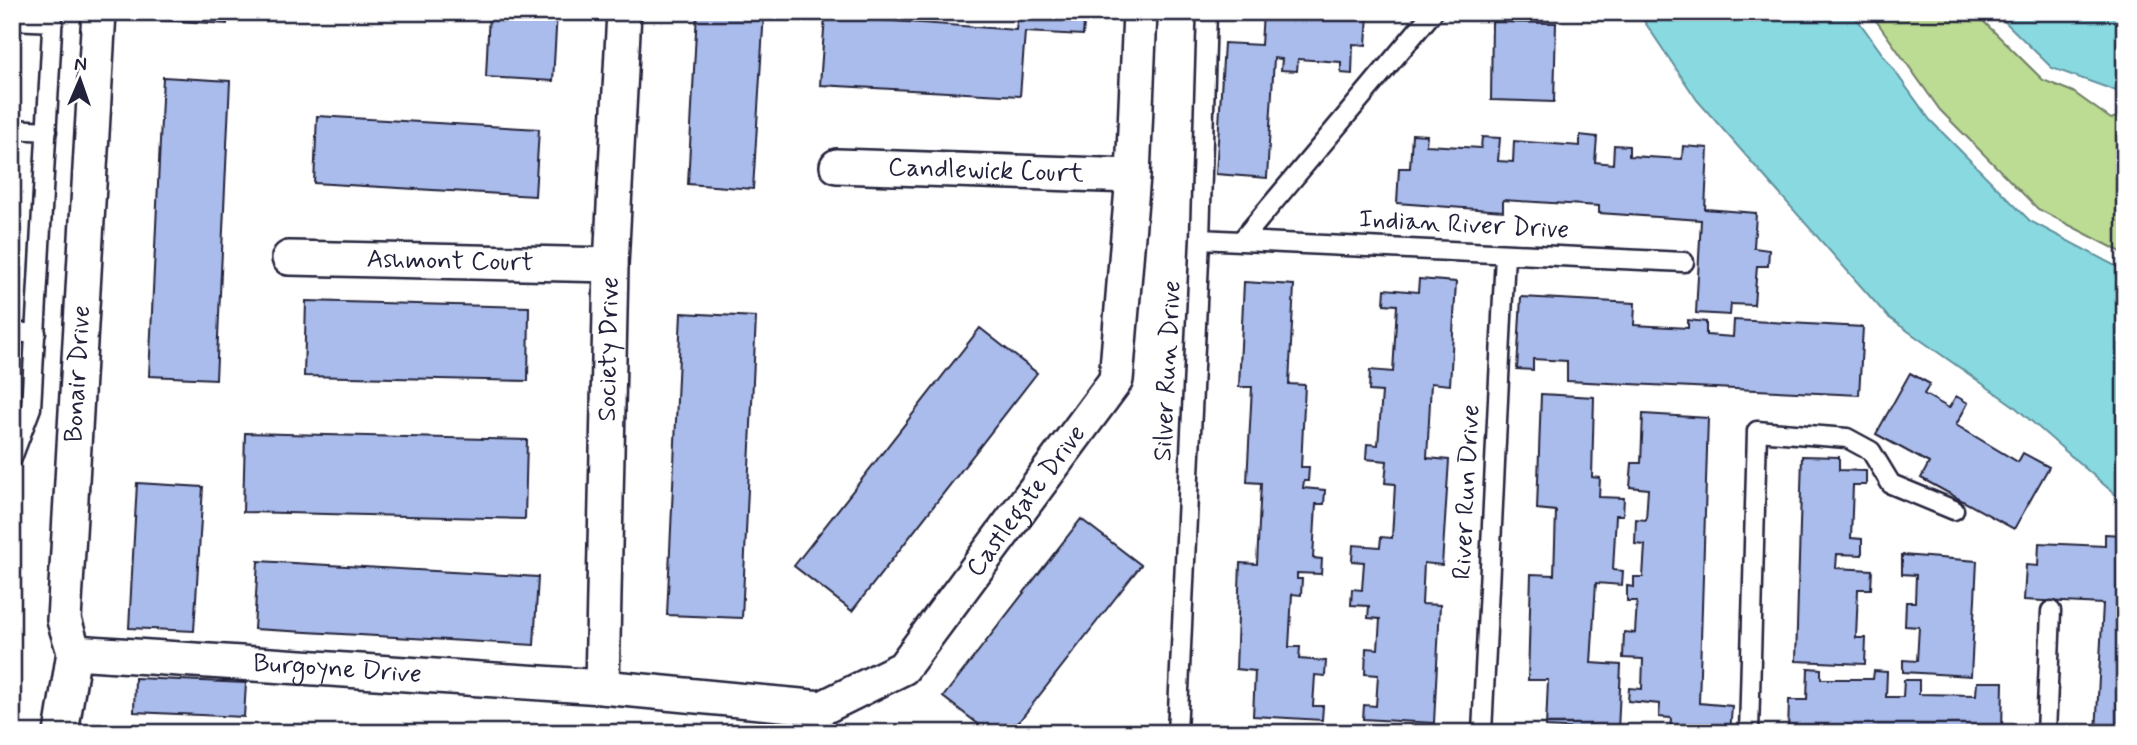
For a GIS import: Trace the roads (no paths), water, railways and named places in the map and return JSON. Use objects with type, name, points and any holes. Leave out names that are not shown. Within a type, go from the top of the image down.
[{"type":"street","name":"Bonair Drive","points":[[61,733],[74,652],[64,620],[99,12]]},
{"type":"street","name":"Society Drive","points":[[602,687],[611,265],[624,12]]},
{"type":"street","name":"Castlegate Drive","points":[[602,687],[822,708],[903,668],[1116,380],[1133,176],[1140,12]]},
{"type":"street","name":"Candlewick Court","points":[[837,166],[1133,176]]},
{"type":"street","name":"Ashmont Court","points":[[289,258],[611,265]]},
{"type":"street","name":"Burgoyne Drive","points":[[74,652],[602,687]]},
{"type":"lane","name":"Silver Run Drive","points":[[1177,733],[1200,239],[1207,12]]},
{"type":"lane","points":[[1241,241],[1433,12]]},
{"type":"lane","points":[[12,20],[53,17],[31,408],[12,458]]},
{"type":"lane","points":[[12,129],[47,131]]},
{"type":"lane","name":"Indian River Drive","points":[[1200,239],[1684,262]]},
{"type":"lane","name":"River Run Drive","points":[[1482,733],[1505,254]]},
{"type":"lane","points":[[12,332],[36,334]]},
{"type":"lane","points":[[1749,733],[1757,431],[1847,438],[1871,451],[1891,484],[1954,510]]},
{"type":"lane","points":[[2046,733],[2051,611]]},
{"type":"water","points":[[1638,12],[1852,12],[1930,120],[2030,221],[2125,271],[2125,503],[2014,406],[1888,317],[1697,100]]},
{"type":"water","points":[[1995,12],[2125,12],[2125,94],[2052,68]]}]
